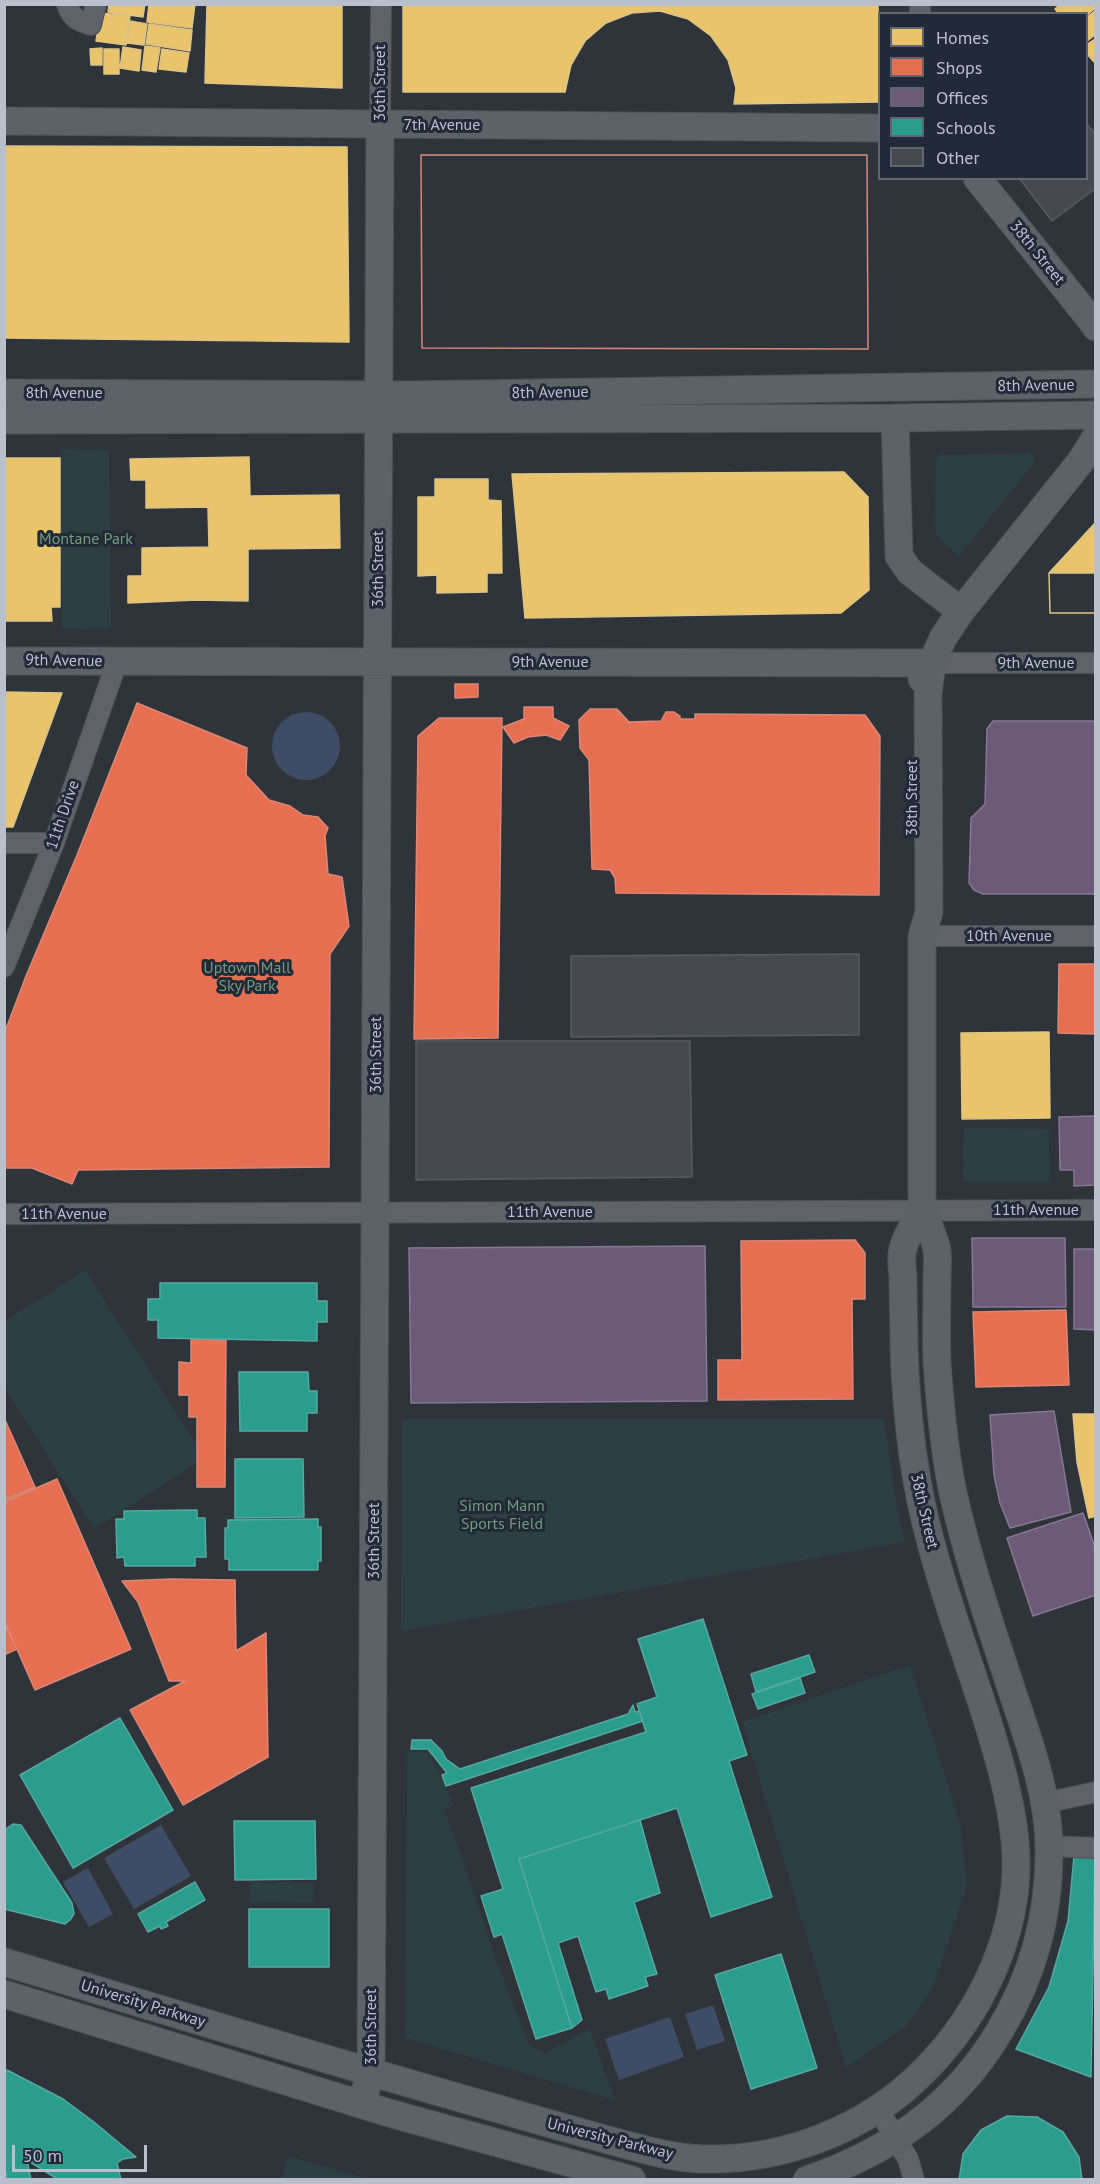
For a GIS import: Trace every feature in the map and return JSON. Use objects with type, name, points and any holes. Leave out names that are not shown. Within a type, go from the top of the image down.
[{"type":"street","points":[[67,4],[73,17],[91,25],[96,4]]},
{"type":"street","name":"36th Street","points":[[361,2104],[371,2073],[381,4]]},
{"type":"street","name":"7th Avenue","points":[[4,121],[878,128]]},
{"type":"street","name":"38th Street","points":[[978,180],[1095,327]]},
{"type":"street","name":"8th Avenue","points":[[4,420],[895,387],[1095,384]]},
{"type":"street","name":"8th Avenue","points":[[4,393],[379,407],[895,418],[1095,415]]},
{"type":"street","points":[[895,418],[899,556],[910,572],[961,611]]},
{"type":"street","name":"38th Street","points":[[1044,1803],[1031,1748],[970,1563],[946,1454],[937,1361],[937,1248],[922,1210],[922,936],[929,912],[928,694],[932,663],[943,638],[961,611],[1081,461],[1095,436]]},
{"type":"street","name":"9th Avenue","points":[[4,661],[1095,663]]},
{"type":"street","name":"11th Drive","points":[[4,967],[54,843],[117,662]]},
{"type":"street","points":[[4,843],[54,843]]},
{"type":"street","name":"10th Avenue","points":[[922,936],[1095,936]]},
{"type":"street","name":"38th Street","points":[[922,1210],[902,1248],[904,1362],[912,1458],[931,1545],[998,1757],[1010,1806]]},
{"type":"street","name":"11th Avenue","points":[[4,1214],[1095,1210]]},
{"type":"street","points":[[807,2180],[843,2166],[898,2138],[930,2115],[967,2077],[989,2049],[1026,1982],[1038,1942],[1047,1893],[1049,1846],[1044,1803],[1095,1792]]},
{"type":"street","name":"University Parkway","points":[[4,1962],[371,2073],[631,2146],[699,2159],[736,2158],[800,2146],[830,2135],[878,2109],[908,2087],[941,2055],[960,2031],[993,1971],[1006,1935],[1016,1847],[1010,1806]]},
{"type":"street","points":[[1049,1846],[1095,1848]]},
{"type":"street","name":"University Parkway","points":[[4,1994],[361,2104],[632,2180]]},
{"type":"street","points":[[878,2109],[898,2138],[908,2159],[914,2180]]},
{"type":"green space","name":"Montane Park","points":[[60,449],[109,450],[111,629],[62,628]]},
{"type":"green space","points":[[1030,453],[1034,457],[1034,463],[959,556],[935,532],[936,460],[939,455]]},
{"type":"green space","points":[[964,1128],[1049,1129],[1050,1182],[963,1182]]},
{"type":"green space","points":[[85,1270],[205,1458],[94,1529],[5,1388],[5,1321]]},
{"type":"green space","name":"Simon Mann Sports Field","points":[[402,1419],[884,1419],[896,1503],[905,1542],[401,1631]]},
{"type":"green space","points":[[910,1665],[960,1824],[967,1885],[932,1990],[906,2026],[846,2068],[742,1722]]},
{"type":"green space","points":[[426,1751],[438,1769],[453,1805],[444,1810],[496,1960],[529,2045],[545,2053],[590,2029],[615,2100],[405,2038],[407,1753]]},
{"type":"green space","points":[[250,1882],[314,1883],[313,1903],[250,1902]]},
{"type":"green space","points":[[288,2156],[367,2179],[281,2179]]},
{"type":"water","points":[[313,712],[325,718],[334,727],[340,739],[338,759],[330,770],[313,780],[299,780],[282,770],[274,759],[272,739],[282,722],[293,714]]},
{"type":"water","points":[[161,1825],[191,1876],[134,1909],[104,1858]]},
{"type":"water","points":[[88,1868],[113,1914],[89,1927],[63,1882]]},
{"type":"water","points":[[713,2005],[725,2041],[697,2050],[685,2014]]},
{"type":"water","points":[[670,2017],[684,2057],[619,2080],[605,2039]]},
{"type":"building: Homes","points":[[109,4],[145,4],[143,17],[108,12]]},
{"type":"building: Homes","points":[[149,4],[195,4],[192,28],[147,22]]},
{"type":"building: Homes","points":[[207,4],[342,4],[342,88],[205,83]]},
{"type":"building: Homes","points":[[403,4],[878,4],[878,102],[734,104],[736,88],[728,60],[711,36],[688,19],[660,11],[632,13],[606,23],[585,41],[571,65],[565,92],[403,92]]},
{"type":"building: Homes","points":[[1060,4],[1092,4],[1095,8],[1088,14],[1088,12],[1057,12],[1055,9]]},
{"type":"building: Homes","points":[[1096,10],[1096,34],[1088,40],[1088,16]]},
{"type":"building: Homes","points":[[100,13],[130,16],[126,45],[96,41]]},
{"type":"building: Homes","points":[[130,21],[147,24],[144,45],[127,43]]},
{"type":"building: Homes","points":[[149,24],[192,30],[190,51],[146,44]]},
{"type":"building: Homes","points":[[1096,40],[1096,64],[1088,55],[1088,44]]},
{"type":"building: Homes","points":[[145,46],[160,48],[156,72],[142,70]]},
{"type":"building: Homes","points":[[123,47],[141,50],[139,71],[120,68]]},
{"type":"building: Homes","points":[[102,48],[102,65],[91,65],[90,49]]},
{"type":"building: Homes","points":[[104,49],[119,49],[119,74],[104,74]]},
{"type":"building: Homes","points":[[162,49],[189,53],[186,72],[159,69]]},
{"type":"building: Homes","points":[[4,146],[347,147],[349,342],[4,338]]},
{"type":"building: Homes","points":[[249,457],[250,496],[339,495],[340,548],[248,549],[248,601],[197,600],[128,603],[128,576],[142,576],[142,548],[209,547],[208,507],[146,508],[146,480],[131,480],[130,459]]},
{"type":"building: Homes","points":[[4,458],[60,458],[60,607],[51,607],[52,621],[4,621]]},
{"type":"building: Homes","points":[[844,472],[868,497],[869,590],[841,613],[525,618],[512,474]]},
{"type":"building: Homes","points":[[435,479],[488,479],[488,500],[501,501],[502,573],[487,573],[487,592],[437,593],[437,575],[418,576],[418,497],[435,497]]},
{"type":"building: Homes","points":[[1096,522],[1096,613],[1050,613],[1049,573]]},
{"type":"building: Homes","points":[[1049,573],[1096,573],[1096,613],[1050,613]]},
{"type":"building: Homes","points":[[4,692],[62,693],[13,827],[4,827]]},
{"type":"building: Homes","points":[[1049,1032],[1050,1118],[962,1119],[961,1033]]},
{"type":"building: Homes","points":[[1073,1414],[1096,1414],[1096,1516],[1089,1518],[1077,1462]]},
{"type":"building: Shops","points":[[421,155],[867,155],[868,349],[422,348]]},
{"type":"building: Shops","points":[[421,155],[867,155],[868,349],[422,348]]},
{"type":"building: Shops","points":[[455,684],[478,684],[478,697],[455,698]]},
{"type":"building: Shops","points":[[137,703],[247,748],[246,775],[269,800],[290,806],[303,815],[318,817],[328,828],[325,836],[328,874],[342,877],[349,926],[330,954],[329,1167],[78,1170],[72,1184],[32,1168],[4,1168],[4,1034]]},
{"type":"building: Shops","points":[[524,707],[553,707],[553,718],[569,726],[560,740],[546,735],[528,737],[514,743],[503,727],[524,719]]},
{"type":"building: Shops","points":[[590,709],[617,709],[629,722],[661,721],[666,712],[674,712],[680,716],[680,719],[695,719],[695,714],[865,715],[880,736],[879,895],[616,893],[615,878],[610,870],[592,869],[589,760],[580,748],[579,720]]},
{"type":"building: Shops","points":[[439,718],[502,718],[498,1038],[414,1039],[418,736]]},
{"type":"building: Shops","points":[[1059,964],[1096,964],[1096,1034],[1058,1033]]},
{"type":"building: Shops","points":[[855,1240],[865,1253],[865,1299],[852,1299],[853,1399],[718,1400],[718,1360],[742,1360],[741,1241]]},
{"type":"building: Shops","points":[[1066,1310],[1069,1385],[976,1387],[973,1312]]},
{"type":"building: Shops","points":[[191,1339],[226,1340],[225,1487],[197,1487],[197,1417],[189,1417],[189,1395],[179,1395],[179,1362],[191,1363]]},
{"type":"building: Shops","points":[[6,1422],[35,1487],[4,1500],[4,1423]]},
{"type":"building: Shops","points":[[57,1479],[131,1649],[35,1690],[4,1620],[4,1502]]},
{"type":"building: Shops","points":[[235,1580],[236,1651],[266,1633],[268,1757],[183,1805],[130,1710],[185,1681],[169,1681],[138,1602],[122,1581]]},
{"type":"building: Shops","points":[[4,1622],[17,1649],[4,1655]]},
{"type":"building: Offices","points":[[993,721],[1096,721],[1096,894],[983,894],[974,890],[969,883],[971,818],[985,804],[987,729]]},
{"type":"building: Offices","points":[[1096,1116],[1096,1185],[1074,1186],[1074,1170],[1060,1170],[1059,1117]]},
{"type":"building: Offices","points":[[972,1238],[1065,1238],[1066,1307],[973,1307]]},
{"type":"building: Offices","points":[[705,1246],[707,1401],[411,1403],[409,1248]]},
{"type":"building: Offices","points":[[1074,1249],[1096,1249],[1096,1330],[1074,1329]]},
{"type":"building: Offices","points":[[1054,1411],[1071,1512],[1010,1528],[1000,1503],[994,1475],[990,1415]]},
{"type":"building: Offices","points":[[1083,1513],[1096,1550],[1096,1595],[1033,1616],[1007,1538]]},
{"type":"building: Schools","points":[[160,1283],[317,1283],[317,1301],[327,1301],[327,1322],[317,1322],[317,1341],[158,1338],[158,1320],[148,1320],[148,1299],[160,1299]]},
{"type":"building: Schools","points":[[239,1372],[308,1372],[309,1391],[317,1391],[317,1413],[307,1413],[307,1431],[240,1431]]},
{"type":"building: Schools","points":[[235,1459],[303,1459],[304,1517],[235,1518]]},
{"type":"building: Schools","points":[[197,1510],[197,1518],[205,1518],[206,1557],[195,1557],[195,1566],[125,1566],[124,1557],[117,1558],[116,1519],[124,1519],[124,1511]]},
{"type":"building: Schools","points":[[318,1519],[318,1527],[321,1527],[321,1561],[318,1561],[318,1570],[229,1570],[229,1559],[225,1559],[225,1528],[228,1528],[228,1520]]},
{"type":"building: Schools","points":[[703,1619],[747,1755],[729,1761],[772,1897],[711,1917],[677,1808],[519,1859],[572,2028],[536,2039],[502,1934],[494,1937],[481,1896],[503,1889],[471,1788],[646,1732],[637,1704],[657,1697],[638,1639]]},
{"type":"building: Schools","points":[[809,1655],[815,1672],[756,1692],[751,1674]]},
{"type":"building: Schools","points":[[800,1678],[805,1693],[758,1709],[752,1694]]},
{"type":"building: Schools","points":[[633,1705],[635,1712],[639,1711],[643,1721],[446,1786],[442,1775],[447,1773],[428,1749],[411,1749],[412,1740],[431,1740],[442,1751],[446,1759],[460,1769],[628,1714]]},
{"type":"building: Schools","points":[[120,1718],[173,1810],[73,1868],[20,1775]]},
{"type":"building: Schools","points":[[640,1820],[660,1893],[634,1902],[657,1974],[645,1977],[648,1986],[609,1999],[606,1989],[596,1992],[578,1936],[558,1943],[582,2020],[572,2028],[519,1859]]},
{"type":"building: Schools","points":[[234,1821],[315,1821],[316,1879],[235,1880]]},
{"type":"building: Schools","points":[[13,1824],[21,1825],[72,1903],[74,1914],[65,1924],[4,1909],[4,1830]]},
{"type":"building: Schools","points":[[1074,1856],[1095,1856],[1091,2077],[1016,2049],[1049,1987],[1068,1921]]},
{"type":"building: Schools","points":[[195,1882],[205,1900],[166,1922],[168,1926],[161,1929],[160,1926],[148,1932],[138,1914]]},
{"type":"building: Schools","points":[[249,1909],[329,1909],[329,1967],[249,1967]]},
{"type":"building: Schools","points":[[781,1954],[817,2068],[751,2089],[715,1975]]},
{"type":"building: Schools","points":[[7,2070],[63,2099],[136,2157],[123,2159],[117,2163],[121,2180],[59,2180],[27,2160],[31,2180],[8,2180],[4,2165],[4,2075]]},
{"type":"building: Schools","points":[[1007,2116],[1037,2117],[1063,2132],[1079,2157],[1082,2180],[959,2180],[963,2154],[981,2130]]},
{"type":"building: Other","points":[[1088,125],[1096,135],[1096,188],[1052,221],[1021,180],[1088,180]]},
{"type":"building: Other","points":[[859,954],[859,1035],[571,1037],[571,956]]},
{"type":"building: Other","points":[[416,1041],[690,1041],[692,1177],[416,1180]]},
{"type":"park label","name":"Uptown Mall Sky Park","points":[[247,977]]}]
